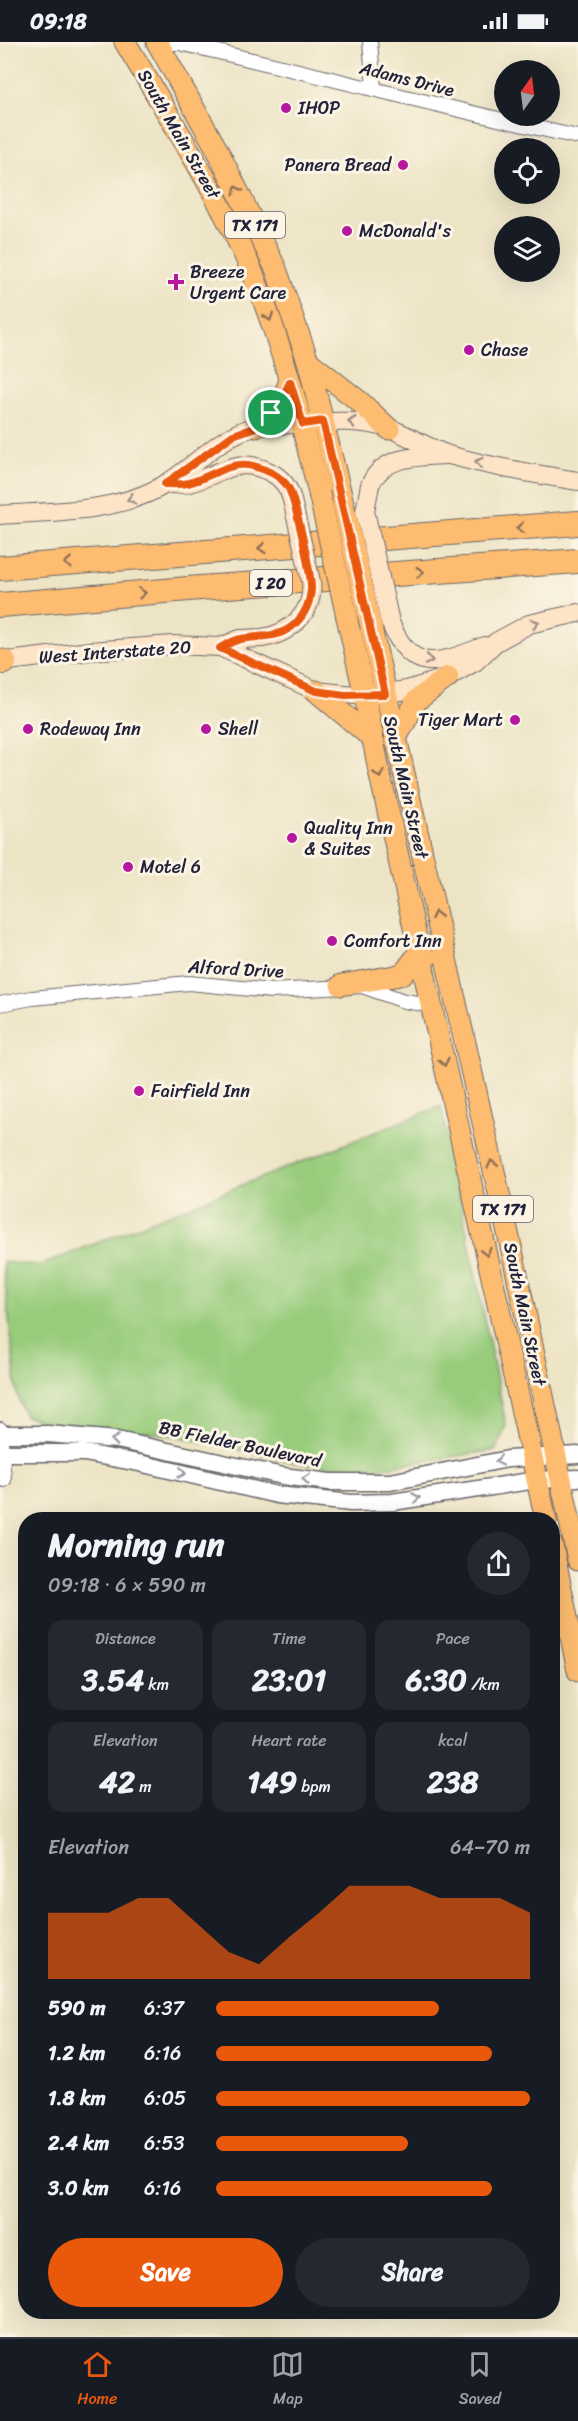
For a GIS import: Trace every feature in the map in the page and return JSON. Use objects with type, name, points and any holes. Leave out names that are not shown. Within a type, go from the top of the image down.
[{"type":"highway","name":"I 20","points":[[0,568],[578,524]]},
{"type":"highway","name":"I 20","points":[[0,606],[200,588],[578,561]]},
{"type":"highway","points":[[543,563],[578,571]]},
{"type":"main road","name":"South Main Street","points":[[125,42],[198,166],[236,238],[268,313],[290,382],[313,423],[340,491],[370,625],[375,695],[372,738],[544,1512]]},
{"type":"main road","name":"South Main Street","points":[[156,42],[219,153],[276,269],[308,361],[319,493],[370,625]]},
{"type":"main road","points":[[308,361],[360,402],[389,429]]},
{"type":"main road","points":[[256,427],[278,407],[290,382]]},
{"type":"main road","points":[[0,515],[115,503],[146,494],[165,484],[233,435],[256,427],[313,423],[360,423],[389,429],[447,454],[518,471],[578,481]]},
{"type":"main road","points":[[447,454],[394,461],[384,467],[370,485],[365,511],[370,625],[397,638],[405,650],[428,662],[444,662],[496,642],[529,624],[578,613]]},
{"type":"main road","points":[[165,484],[188,484],[228,467],[244,464],[257,467],[278,477],[286,485],[292,500],[311,581],[311,593],[304,613],[296,623],[278,634],[262,638],[240,639],[220,648]]},
{"type":"main road","name":"West Interstate 20","points":[[1,662],[90,651],[161,646],[220,648],[316,691],[375,695],[407,690],[448,677],[475,662],[496,642]]},
{"type":"main road","points":[[395,740],[417,700],[448,677]]},
{"type":"main road","points":[[316,691],[372,738]]},
{"type":"main road","name":"South Main Street","points":[[375,695],[395,740],[454,992],[555,1455],[569,1478],[578,1560]]},
{"type":"main road","points":[[341,986],[404,973],[420,952],[432,963],[438,984],[443,990],[454,992]]},
{"type":"main road","points":[[431,1005],[440,1009],[466,1046]]},
{"type":"main road","points":[[560,1584],[578,1671]]},
{"type":"street","name":"Adams Drive","points":[[156,42],[179,43],[374,88],[510,123],[578,137]]},
{"type":"street","points":[[370,42],[374,88]]},
{"type":"street","name":"Alford Drive","points":[[0,1004],[32,998],[189,983],[272,991],[362,986],[404,1001],[431,1005]]},
{"type":"street","points":[[0,1429],[4,1480]]},
{"type":"street","name":"BB Fielder Boulevard","points":[[0,1434],[48,1434],[117,1440],[283,1476],[329,1482],[390,1482],[508,1459],[578,1455]]},
{"type":"street","points":[[1,1453],[46,1452],[104,1456],[277,1495],[351,1503],[392,1502],[537,1480],[569,1478]]},
{"type":"green space","points":[[441,1106],[506,1425],[496,1450],[378,1468],[308,1465],[172,1435],[49,1422],[25,1416],[17,1394],[3,1262],[39,1266]]},
{"type":"place","name":"IHOP","points":[[286,108]]},
{"type":"place","name":"Panera Bread","points":[[403,165]]},
{"type":"place","name":"McDonald's","points":[[347,231]]},
{"type":"place","name":"Breeze Urgent Care","points":[[176,282]]},
{"type":"place","name":"Chase","points":[[469,350]]},
{"type":"place","name":"Tiger Mart","points":[[515,720]]},
{"type":"place","name":"Rodeway Inn","points":[[28,729]]},
{"type":"place","name":"Shell","points":[[206,729]]},
{"type":"place","name":"Quality Inn & Suites","points":[[292,838]]},
{"type":"place","name":"Motel 6","points":[[128,867]]},
{"type":"place","name":"Comfort Inn","points":[[332,941]]},
{"type":"place","name":"Fairfield Inn","points":[[139,1091]]},
{"type":"route","points":[[290,382],[303,424],[323,421],[385,694],[365,696],[316,691],[258,663],[220,648],[240,639],[272,636],[291,628],[307,607],[312,586],[291,495],[286,485],[278,477],[265,470],[244,464],[228,467],[188,484],[165,484],[233,435],[256,427],[271,413],[284,398],[290,382]]}]
